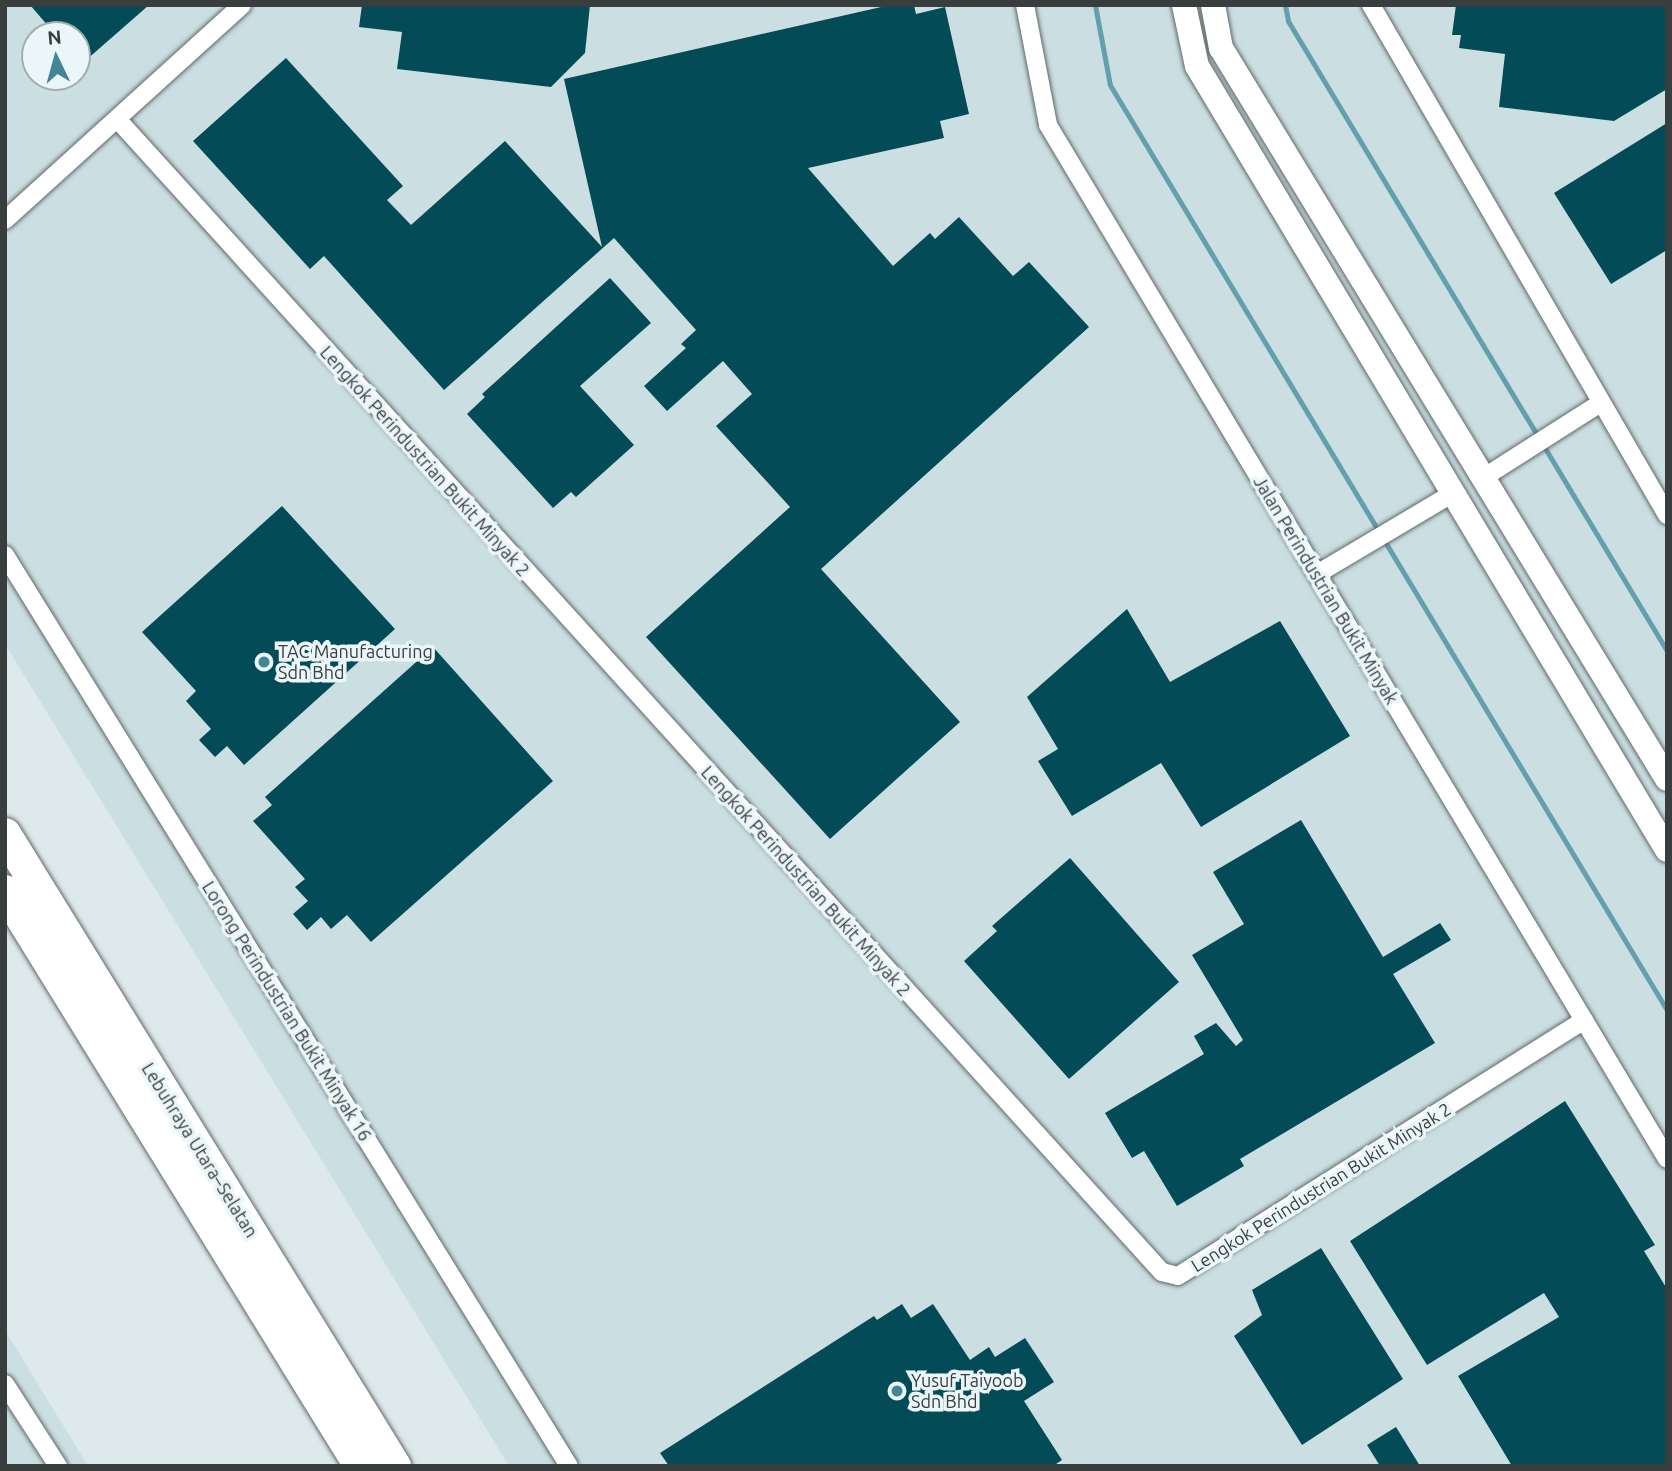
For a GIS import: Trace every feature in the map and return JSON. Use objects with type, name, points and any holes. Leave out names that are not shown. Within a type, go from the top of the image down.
[{"type":"highway","name":"Lebuhraya Utara–Selatan","points":[[5,834],[395,1466]]},
{"type":"highway","name":"Lebuhraya Utara–Selatan","points":[[5,891],[360,1466]]},
{"type":"main road","points":[[1184,5],[1197,66],[1444,499],[1667,850]]},
{"type":"main road","points":[[1213,5],[1222,48],[1494,471],[1667,779]]},
{"type":"street","points":[[5,220],[242,5]]},
{"type":"street","name":"Jalan Perindustrian Bukit Minyak","points":[[1025,5],[1048,125],[1325,570],[1667,1159]]},
{"type":"street","points":[[1371,5],[1599,404],[1667,515]]},
{"type":"street","name":"Lengkok Perindustrian Bukit Minyak 2","points":[[118,120],[1162,1272],[1178,1276],[1584,1020]]},
{"type":"street","points":[[1494,471],[1580,419],[1599,404]]},
{"type":"street","points":[[1325,570],[1444,499]]},
{"type":"street","name":"Lorong Perindustrian Bukit Minyak 16","points":[[5,555],[569,1466]]},
{"type":"street","points":[[5,1384],[58,1466]]},
{"type":"shaded area","points":[[5,5],[1667,5],[1667,1466],[509,1466],[5,644]]},
{"type":"shaded area","points":[[5,1330],[88,1466],[5,1466]]},
{"type":"building","points":[[30,5],[149,5],[91,56],[91,21],[44,21]]},
{"type":"building","points":[[362,5],[590,5],[585,53],[551,87],[397,69],[402,32],[359,27]]},
{"type":"building","points":[[890,5],[914,5],[916,14],[945,7],[969,114],[940,121],[944,138],[808,168],[893,266],[930,233],[935,239],[959,217],[1013,276],[1029,262],[1089,327],[821,569],[960,722],[830,839],[646,637],[790,507],[716,426],[752,394],[723,361],[667,411],[644,386],[686,348],[681,344],[696,330],[614,238],[444,390],[324,256],[310,269],[193,141],[286,58],[403,186],[387,200],[411,225],[505,141],[602,247],[564,79]]},
{"type":"building","points":[[1456,5],[1667,5],[1667,89],[1614,121],[1499,107],[1505,54],[1459,48],[1461,35],[1452,35]]},
{"type":"building","points":[[1667,123],[1667,250],[1611,284],[1554,193]]},
{"type":"building","points":[[610,278],[651,323],[580,386],[634,445],[576,497],[571,492],[553,508],[467,414],[485,397],[482,394]]},
{"type":"building","name":"TAC Manufacturing Sdn Bhd","points":[[282,506],[395,629],[244,765],[227,746],[215,757],[199,740],[211,729],[186,701],[196,691],[142,632]]},
{"type":"building","points":[[1127,609],[1170,682],[1280,621],[1350,736],[1201,827],[1161,763],[1072,816],[1038,761],[1058,749],[1027,697]]},
{"type":"building","points":[[433,647],[553,781],[371,942],[347,915],[331,929],[321,917],[307,930],[293,914],[308,901],[295,887],[305,879],[253,821],[272,805],[265,797]]},
{"type":"building","points":[[1301,820],[1383,957],[1440,923],[1451,940],[1393,974],[1435,1043],[1240,1159],[1244,1166],[1177,1206],[1144,1151],[1132,1158],[1105,1113],[1204,1054],[1194,1036],[1216,1023],[1236,1046],[1243,1040],[1192,955],[1244,924],[1213,872]]},
{"type":"building","points":[[1070,858],[1179,982],[1069,1079],[964,961],[997,931],[992,926]]},
{"type":"building","points":[[1565,1101],[1655,1245],[1644,1251],[1667,1289],[1667,1466],[1512,1466],[1458,1376],[1559,1317],[1544,1293],[1427,1365],[1350,1241]]},
{"type":"building","points":[[1321,1248],[1403,1379],[1302,1445],[1234,1336],[1262,1315],[1252,1290]]},
{"type":"building","name":"Yusuf Taiyoob Sdn Bhd","points":[[902,1304],[911,1318],[933,1304],[970,1360],[989,1347],[995,1357],[1025,1338],[1054,1382],[1024,1401],[1062,1460],[1053,1466],[669,1466],[660,1453],[874,1316],[877,1320]]},
{"type":"building","points":[[1396,1427],[1420,1466],[1380,1466],[1367,1445]]},
{"type":"waterway","points":[[1095,5],[1110,85],[1667,1010]]},
{"type":"waterway","points":[[1285,5],[1288,21],[1667,651]]},
{"type":"place","name":"TAC Manufacturing Sdn Bhd","points":[[264,662]]},
{"type":"place","name":"Yusuf Taiyoob Sdn Bhd","points":[[897,1391]]}]
